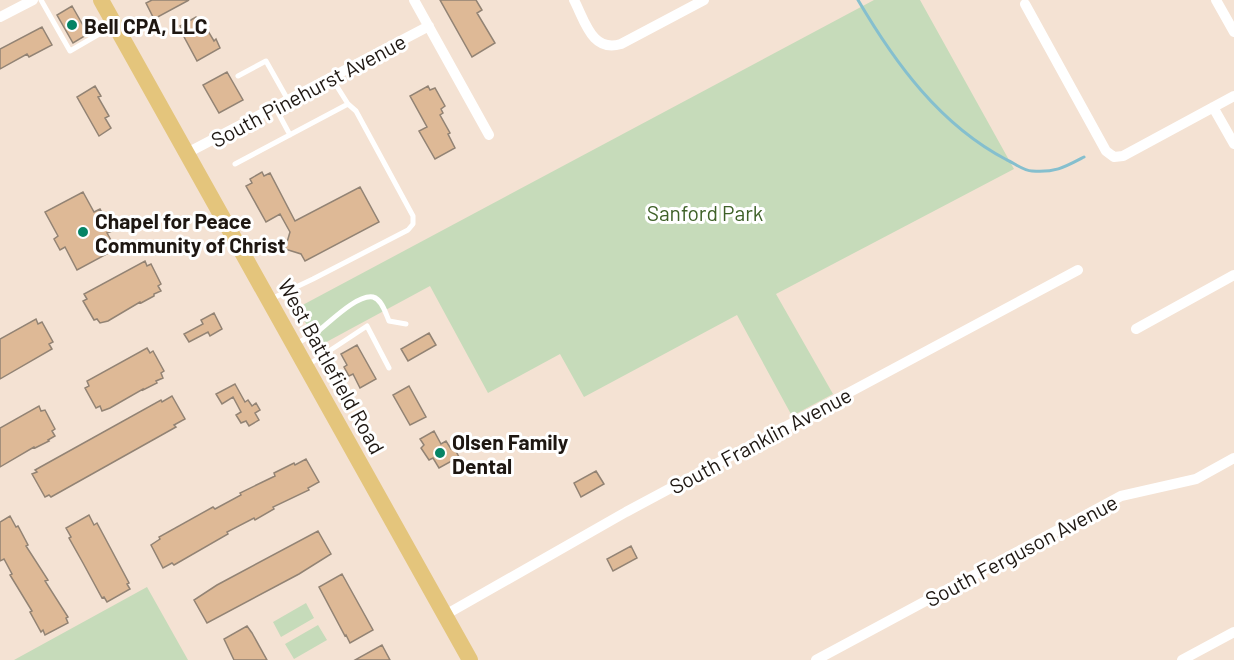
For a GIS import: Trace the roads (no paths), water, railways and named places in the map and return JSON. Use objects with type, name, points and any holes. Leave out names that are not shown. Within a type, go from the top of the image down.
[{"type":"main road","name":"West Battlefield Road","points":[[101,0],[470,660]]},
{"type":"street","points":[[0,18],[33,0]]},
{"type":"street","points":[[414,0],[489,135]]},
{"type":"street","points":[[574,0],[592,36],[605,46],[621,44],[704,0]]},
{"type":"street","points":[[1216,0],[1234,32]]},
{"type":"street","points":[[1025,4],[1110,154],[1114,157],[1123,156],[1234,96]]},
{"type":"street","name":"South Pinehurst Avenue","points":[[188,153],[429,26]]},
{"type":"street","points":[[1213,107],[1234,144]]},
{"type":"street","name":"South Franklin Avenue","points":[[445,615],[626,512],[1078,270]]},
{"type":"street","points":[[1136,329],[1234,274]]},
{"type":"street","name":"South Ferguson Avenue","points":[[816,660],[1121,496],[1196,479],[1234,458]]},
{"type":"street","points":[[1182,660],[1234,632]]},
{"type":"lane","points":[[40,0],[70,51],[115,25]]},
{"type":"lane","points":[[238,76],[266,61],[288,100]]},
{"type":"lane","points":[[269,300],[339,266],[408,230],[413,225],[412,216],[356,111],[348,104],[331,77]]},
{"type":"lane","points":[[235,164],[348,104]]},
{"type":"lane","points":[[275,107],[290,135]]},
{"type":"lane","points":[[295,345],[316,332],[346,308],[366,298],[373,297],[379,301],[389,321],[406,324]]},
{"type":"lane","points":[[306,366],[366,326],[389,368]]},
{"type":"waterway","points":[[858,0],[887,47],[921,90],[940,111],[983,146],[1019,167],[1032,171],[1060,168],[1084,157]]},
{"type":"place","name":"Bell CPA, LLC","points":[[72,25]]},
{"type":"place","name":"Chapel for Peace Community of Christ","points":[[83,232]]},
{"type":"place","name":"Olsen Family Dental","points":[[440,453]]},
{"type":"park label","name":"Sanford Park","points":[[705,212]]}]
